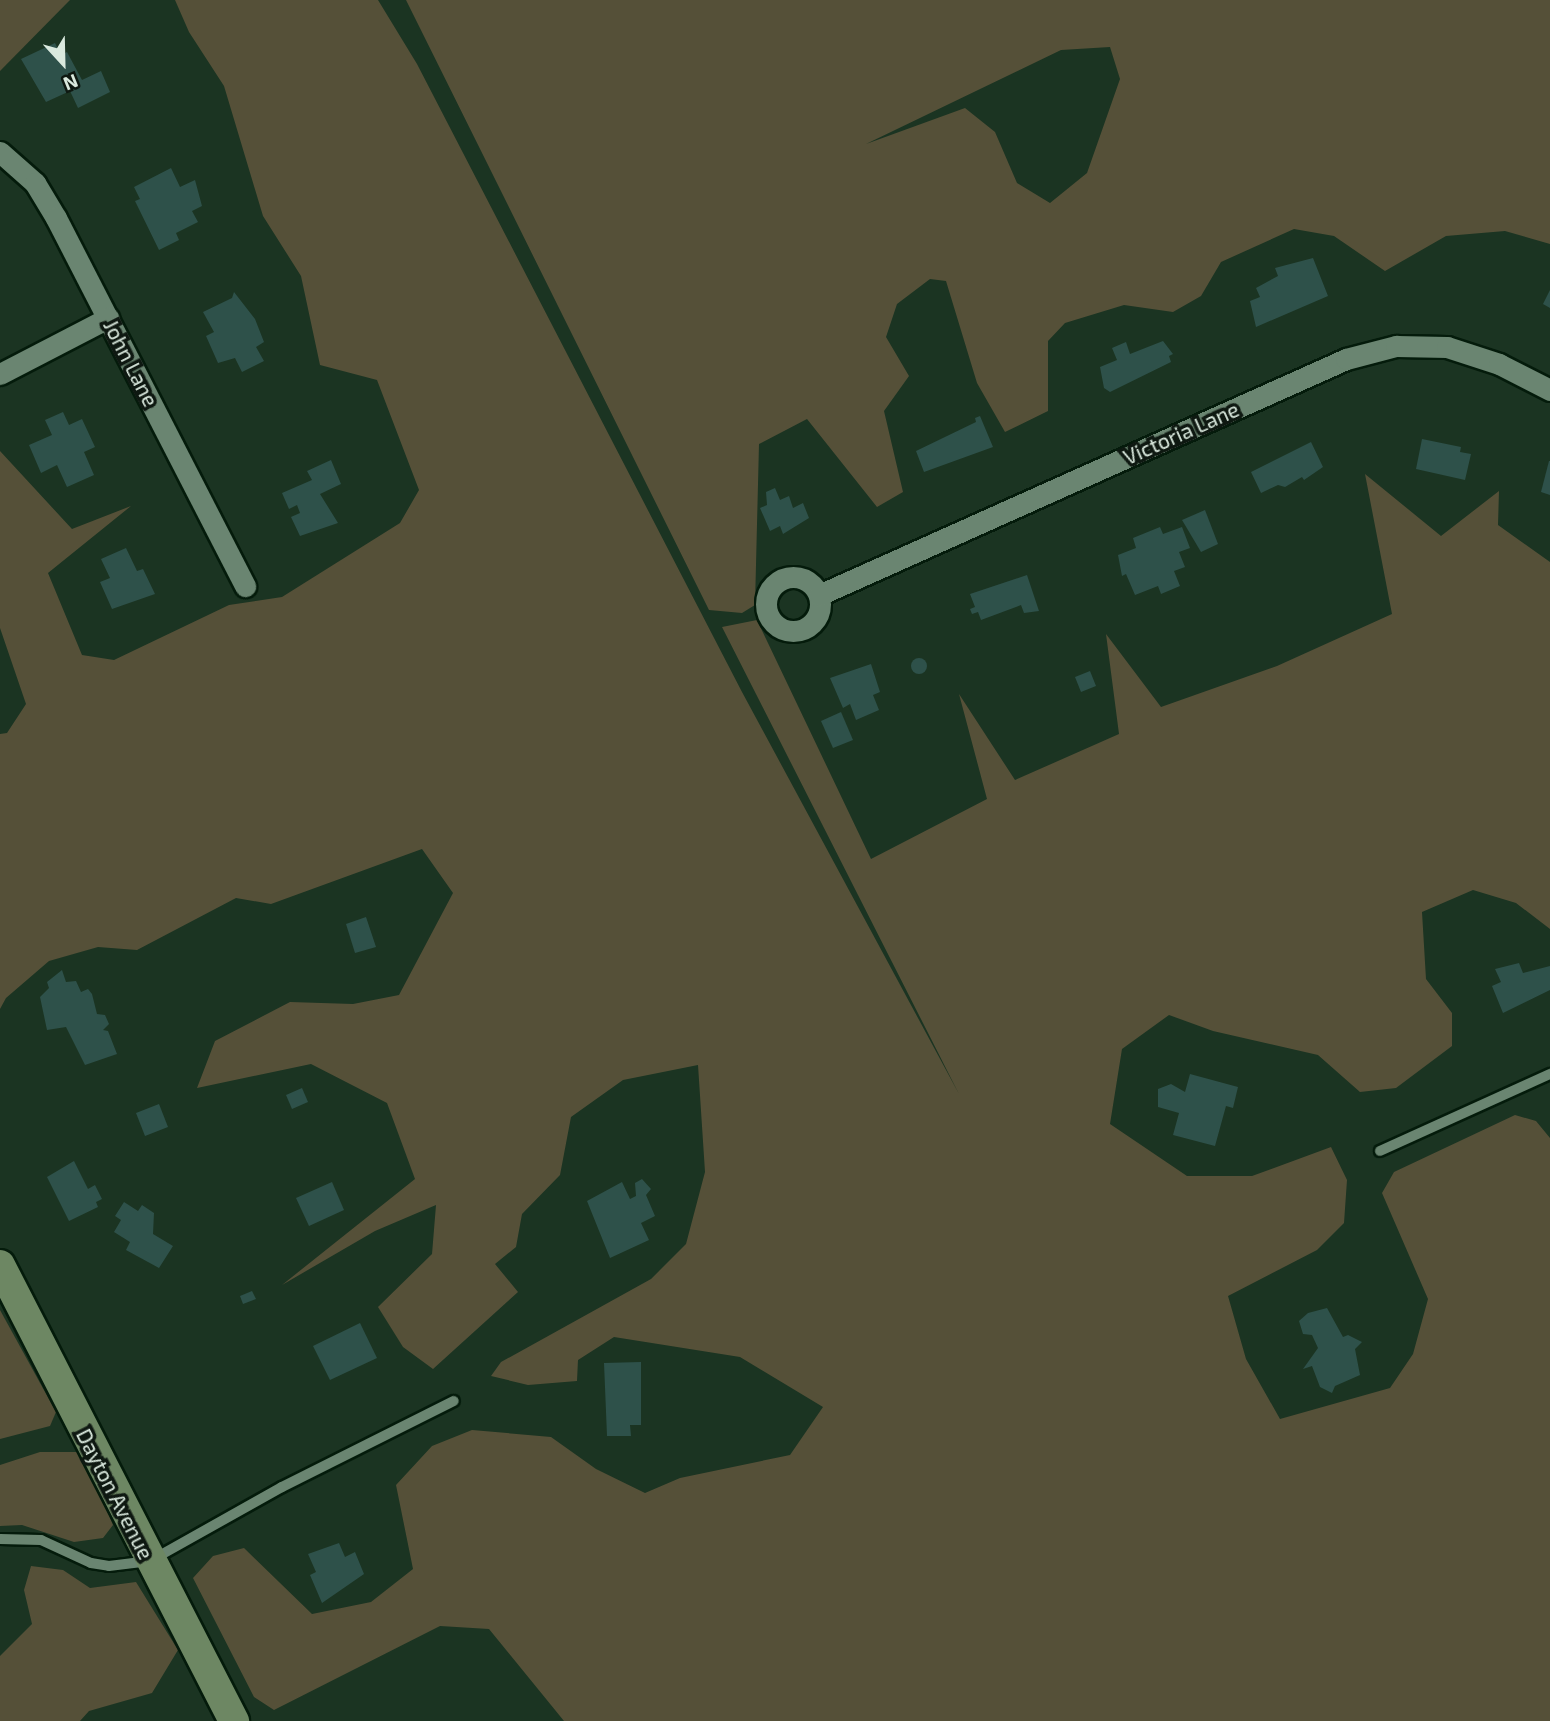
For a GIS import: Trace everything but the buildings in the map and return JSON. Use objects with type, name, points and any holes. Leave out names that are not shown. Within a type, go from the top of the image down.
[{"type":"street","name":"John Lane","points":[[0,152],[35,183],[108,318],[245,586]]},
{"type":"street","points":[[0,374],[108,318]]},
{"type":"street","name":"Victoria Lane","points":[[819,595],[1346,359],[1396,346],[1447,347],[1499,364],[1550,390]]},
{"type":"street","name":"Dayton Avenue","points":[[0,1265],[234,1721]]},
{"type":"lane","points":[[1380,1151],[1550,1074]]},
{"type":"lane","points":[[0,1539],[41,1540],[91,1563],[109,1566],[150,1561],[282,1487],[454,1401]]},
{"type":"shaded area","points":[[0,0],[70,0],[0,71]]},
{"type":"shaded area","points":[[175,0],[378,0],[417,64],[742,692],[959,1094],[722,627],[757,620],[871,859],[987,799],[959,694],[1015,780],[1119,734],[1106,634],[1161,707],[1277,666],[1392,614],[1365,474],[1441,536],[1499,491],[1498,525],[1550,562],[1550,929],[1516,903],[1473,890],[1422,912],[1426,979],[1452,1013],[1452,1046],[1396,1088],[1360,1092],[1318,1055],[1213,1031],[1169,1015],[1122,1049],[1110,1124],[1187,1176],[1252,1176],[1331,1147],[1347,1180],[1344,1223],[1317,1250],[1228,1296],[1246,1359],[1280,1419],[1390,1388],[1413,1354],[1428,1299],[1382,1193],[1394,1172],[1515,1115],[1536,1121],[1550,1138],[1550,1721],[564,1721],[489,1629],[440,1626],[274,1710],[254,1697],[193,1578],[213,1556],[244,1548],[312,1614],[371,1602],[413,1569],[396,1485],[432,1446],[472,1430],[551,1437],[596,1469],[645,1493],[680,1478],[790,1455],[823,1407],[740,1357],[614,1337],[578,1360],[577,1381],[528,1385],[491,1376],[501,1362],[651,1279],[686,1244],[705,1172],[698,1065],[623,1080],[571,1117],[560,1175],[522,1214],[516,1247],[495,1264],[518,1292],[433,1369],[403,1347],[378,1307],[432,1254],[436,1205],[375,1231],[282,1285],[415,1179],[387,1103],[311,1064],[197,1088],[215,1041],[290,1002],[353,1004],[399,995],[453,893],[422,849],[271,904],[236,898],[137,950],[98,947],[49,961],[6,998],[0,1009],[0,734],[7,733],[26,704],[0,628],[0,451],[72,529],[131,506],[48,573],[82,655],[114,660],[229,605],[282,597],[400,523],[419,490],[377,380],[320,365],[301,276],[263,216],[224,86],[189,32]]},
{"type":"shaded area","points":[[406,0],[1550,0],[1550,244],[1505,231],[1446,236],[1385,271],[1334,236],[1294,229],[1221,262],[1201,296],[1173,312],[1124,305],[1065,323],[1048,341],[1048,411],[1005,432],[977,383],[946,281],[930,279],[897,304],[886,337],[909,376],[884,411],[903,492],[877,507],[807,419],[759,444],[755,605],[742,613],[709,610]],"holes":[[[1110,47],[1120,79],[1087,173],[1050,203],[1017,183],[995,132],[965,108],[866,144],[1061,50]]]},
{"type":"shaded area","points":[[0,1310],[56,1412],[50,1426],[0,1439]]},
{"type":"shaded area","points":[[40,1452],[83,1452],[113,1525],[103,1538],[74,1542],[22,1525],[0,1526],[0,1465]]},
{"type":"shaded area","points":[[31,1566],[63,1570],[90,1588],[136,1582],[178,1650],[152,1693],[89,1711],[80,1721],[0,1721],[0,1656],[32,1624],[24,1590]]}]
